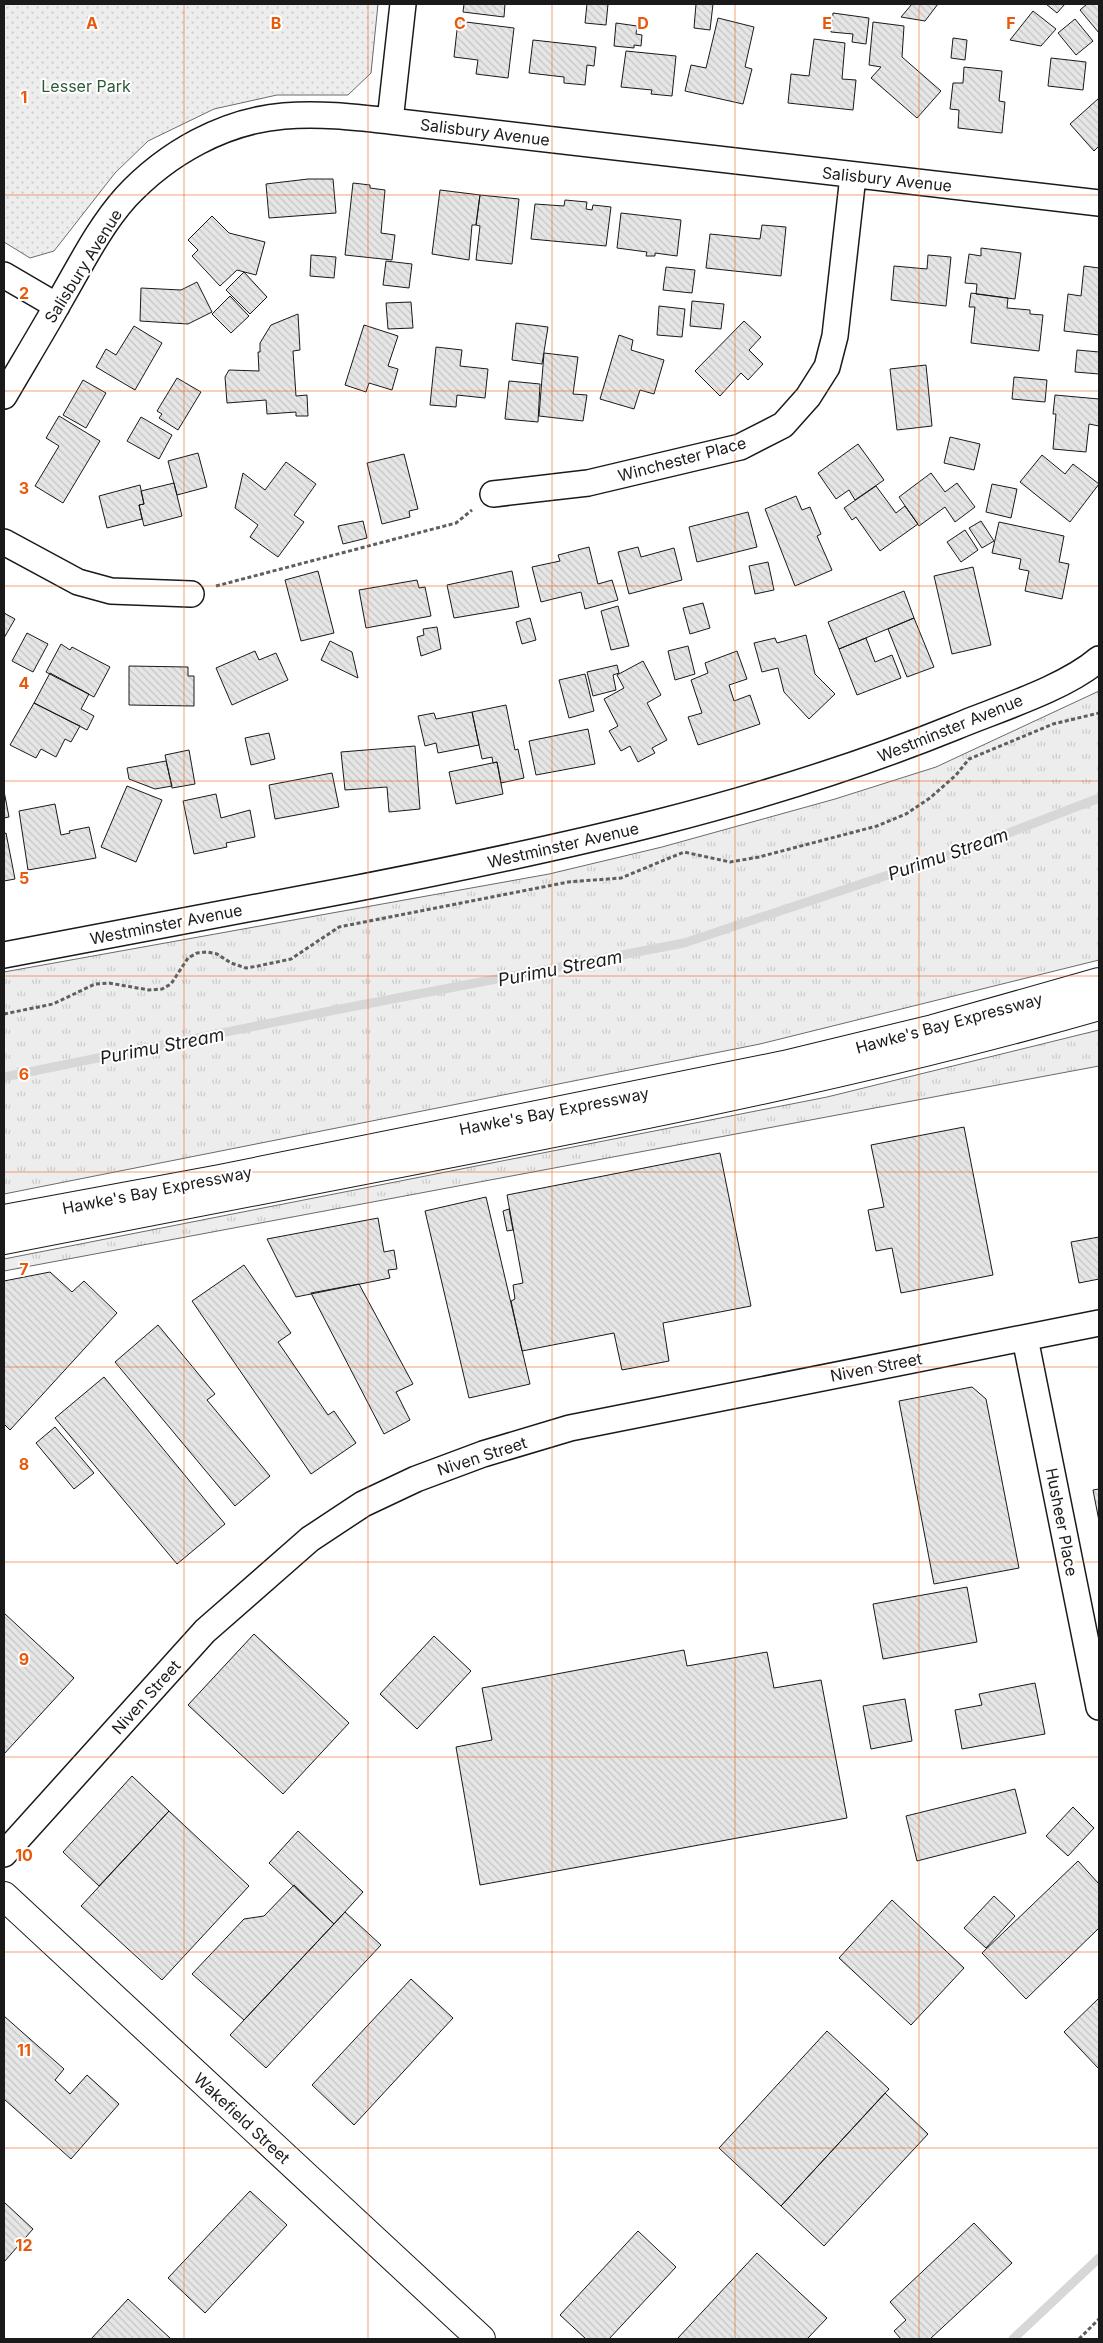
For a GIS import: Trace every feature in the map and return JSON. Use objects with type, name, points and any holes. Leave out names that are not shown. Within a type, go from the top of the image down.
[{"type":"main road","name":"Hawke's Bay Expressway","points":[[4,1219],[220,1179],[784,1065],[933,1029],[1099,982]]},
{"type":"main road","name":"Hawke's Bay Expressway","points":[[4,1240],[601,1124],[834,1074],[988,1038],[1099,1006]]},
{"type":"main road","name":"Wakefield Street","points":[[4,1896],[481,2339]]},
{"type":"street","points":[[390,121],[403,4]]},
{"type":"street","name":"Salisbury Avenue","points":[[4,396],[97,237],[125,198],[151,172],[179,152],[211,135],[245,123],[282,116],[326,114],[1099,203]]},
{"type":"street","name":"Winchester Place","points":[[493,494],[607,479],[740,447],[783,425],[808,397],[827,366],[835,336],[853,176]]},
{"type":"street","points":[[4,275],[57,306]]},
{"type":"street","points":[[4,542],[78,582],[111,592],[192,594]]},
{"type":"street","name":"Westminster Avenue","points":[[4,955],[547,851],[702,812],[815,779],[898,750],[1059,684],[1099,659]]},
{"type":"street","name":"Niven Street","points":[[4,1854],[205,1631],[310,1539],[363,1504],[416,1479],[483,1454],[570,1428],[1099,1324]]},
{"type":"street","name":"Husheer Place","points":[[1025,1338],[1099,1707]]},
{"type":"path","points":[[192,594],[244,578],[456,523],[493,494]]},
{"type":"path","points":[[4,1014],[53,1004],[95,984],[109,983],[148,990],[162,989],[171,984],[188,958],[197,953],[217,954],[231,963],[246,968],[258,966],[291,959],[303,953],[339,927],[568,882],[621,878],[684,852],[730,862],[877,826],[906,814],[930,798],[956,775],[969,759],[1053,724],[1099,713]]},
{"type":"path","points":[[1079,2339],[1099,2319]]},
{"type":"green space","name":"Lesser Park","points":[[4,4],[378,4],[371,73],[348,95],[277,95],[214,109],[148,141],[115,173],[54,251],[30,258],[4,242]]},
{"type":"green space","points":[[1099,691],[1099,960],[760,1044],[4,1194],[4,972],[549,874],[662,847],[835,799],[936,767]]},
{"type":"green space","points":[[1099,1030],[1099,1066],[4,1271],[4,1259],[827,1097]]},
{"type":"building","points":[[464,4],[505,4],[504,17],[463,12]]},
{"type":"building","points":[[587,4],[608,4],[606,25],[585,23]]},
{"type":"building","points":[[696,4],[713,4],[710,30],[694,28]]},
{"type":"building","points":[[912,4],[938,4],[925,21],[901,17]]},
{"type":"building","points":[[1046,4],[1065,4],[1057,13]]},
{"type":"building","points":[[1087,4],[1099,4],[1099,33],[1080,10]]},
{"type":"building","points":[[1033,11],[1056,29],[1041,46],[1010,40]]},
{"type":"building","points":[[833,13],[869,18],[866,44],[852,42],[853,34],[831,32]]},
{"type":"building","points":[[718,18],[754,27],[745,67],[752,69],[743,104],[685,91],[691,65],[706,68]]},
{"type":"building","points":[[1075,19],[1093,41],[1076,55],[1058,33]]},
{"type":"building","points":[[458,21],[514,28],[508,78],[476,74],[478,60],[454,57]]},
{"type":"building","points":[[873,22],[904,26],[902,57],[941,91],[917,118],[871,78],[881,67],[869,65]]},
{"type":"building","points":[[616,23],[637,26],[636,34],[642,35],[641,46],[634,45],[634,48],[614,46]]},
{"type":"building","points":[[953,38],[967,40],[965,60],[951,58]]},
{"type":"building","points":[[814,39],[845,43],[842,79],[856,80],[853,110],[788,103],[791,74],[809,76]]},
{"type":"building","points":[[533,40],[596,47],[594,66],[587,65],[585,85],[564,83],[564,77],[529,73]]},
{"type":"building","points":[[626,51],[676,56],[672,96],[651,94],[652,90],[621,87]]},
{"type":"building","points":[[1051,58],[1086,62],[1083,90],[1048,86]]},
{"type":"building","points":[[964,67],[1002,71],[999,101],[1005,102],[1002,133],[958,128],[959,110],[950,109],[953,83],[963,83]]},
{"type":"building","points":[[1099,98],[1099,146],[1094,151],[1070,124]]},
{"type":"building","points":[[308,179],[333,179],[336,213],[269,218],[266,184]]},
{"type":"building","points":[[353,183],[370,185],[370,188],[385,190],[381,233],[395,235],[392,260],[345,255]]},
{"type":"building","points":[[440,190],[480,195],[476,225],[472,225],[469,260],[432,254]]},
{"type":"building","points":[[480,195],[519,199],[512,264],[476,260],[480,226],[476,225]]},
{"type":"building","points":[[565,200],[587,202],[586,209],[592,210],[593,205],[611,207],[606,246],[531,239],[535,204],[564,206]]},
{"type":"building","points":[[621,213],[681,220],[677,256],[655,253],[655,256],[646,256],[647,252],[617,248]]},
{"type":"building","points":[[212,216],[229,233],[265,242],[256,275],[237,270],[220,286],[192,256],[198,250],[188,240]]},
{"type":"building","points":[[762,225],[786,227],[781,276],[706,268],[710,234],[760,239]]},
{"type":"building","points":[[981,248],[1021,253],[1015,299],[976,294],[977,284],[965,283],[969,254],[981,256]]},
{"type":"building","points":[[311,255],[336,257],[334,278],[310,276]]},
{"type":"building","points":[[928,255],[951,257],[946,306],[891,300],[894,266],[927,269]]},
{"type":"building","points":[[386,261],[412,264],[409,288],[383,285]]},
{"type":"building","points":[[1084,266],[1099,268],[1099,335],[1064,331],[1068,294],[1081,296]]},
{"type":"building","points":[[666,267],[695,270],[692,293],[663,290]]},
{"type":"building","points":[[244,272],[267,297],[250,314],[226,290]]},
{"type":"building","points":[[197,282],[212,312],[188,324],[140,321],[141,288],[181,290]]},
{"type":"building","points":[[971,293],[1008,298],[1007,308],[1030,310],[1030,314],[1043,315],[1039,351],[971,343],[975,307],[969,307]]},
{"type":"building","points":[[230,296],[249,316],[231,333],[212,314]]},
{"type":"building","points":[[692,301],[724,304],[721,329],[690,326]]},
{"type":"building","points":[[411,302],[413,328],[388,329],[386,303]]},
{"type":"building","points":[[659,306],[685,309],[682,337],[657,335]]},
{"type":"building","points":[[298,314],[300,350],[293,351],[296,396],[307,395],[308,416],[296,416],[296,412],[267,414],[266,400],[227,403],[225,377],[229,370],[259,371],[258,352],[260,352],[260,343],[271,325]]},
{"type":"building","points":[[744,321],[761,337],[749,350],[763,364],[748,380],[741,373],[720,396],[695,371]]},
{"type":"building","points":[[516,323],[548,327],[542,364],[512,360]]},
{"type":"building","points":[[364,325],[398,336],[388,366],[398,369],[392,390],[369,383],[366,392],[345,385]]},
{"type":"building","points":[[134,326],[162,343],[135,390],[96,367],[106,349],[116,355]]},
{"type":"building","points":[[619,335],[633,340],[631,350],[664,360],[654,394],[640,390],[634,409],[600,399]]},
{"type":"building","points":[[436,347],[462,350],[460,366],[488,369],[485,398],[457,395],[456,407],[430,405]]},
{"type":"building","points":[[1077,350],[1099,352],[1099,374],[1075,372]]},
{"type":"building","points":[[544,353],[578,357],[573,394],[587,395],[583,421],[539,416]]},
{"type":"building","points":[[926,365],[932,426],[897,430],[890,369]]},
{"type":"building","points":[[1014,377],[1047,380],[1045,402],[1012,399]]},
{"type":"building","points":[[177,378],[201,392],[178,430],[159,418],[162,414],[157,411]]},
{"type":"building","points":[[83,380],[106,393],[86,428],[63,415]]},
{"type":"building","points":[[509,381],[540,384],[538,422],[505,419]]},
{"type":"building","points":[[1055,395],[1099,399],[1099,426],[1089,424],[1086,452],[1053,449],[1056,414],[1053,414]]},
{"type":"building","points":[[59,416],[100,441],[63,503],[35,486],[59,446],[46,438]]},
{"type":"building","points":[[141,417],[172,435],[159,459],[127,441]]},
{"type":"building","points":[[950,437],[980,444],[974,470],[944,463]]},
{"type":"building","points":[[858,444],[884,480],[855,500],[849,490],[836,499],[818,473]]},
{"type":"building","points":[[198,453],[207,487],[177,495],[168,461]]},
{"type":"building","points":[[404,454],[418,509],[409,511],[410,517],[382,524],[367,463]]},
{"type":"building","points":[[1042,455],[1065,474],[1073,464],[1099,484],[1070,522],[1020,482]]},
{"type":"building","points":[[286,462],[316,484],[294,515],[304,522],[278,557],[250,537],[258,525],[235,508],[243,473],[265,490]]},
{"type":"building","points":[[931,473],[945,492],[957,483],[975,507],[955,522],[945,507],[919,526],[899,497]]},
{"type":"building","points":[[174,483],[182,516],[144,526],[139,505],[144,504],[141,491]]},
{"type":"building","points":[[992,484],[1017,489],[1011,518],[986,512]]},
{"type":"building","points":[[140,485],[144,504],[139,505],[142,519],[107,528],[99,496]]},
{"type":"building","points":[[876,486],[896,513],[905,506],[918,524],[880,551],[856,517],[852,520],[844,508]]},
{"type":"building","points":[[796,496],[802,510],[810,507],[821,534],[817,536],[832,570],[795,586],[765,509]]},
{"type":"building","points":[[748,512],[757,547],[697,562],[689,527]]},
{"type":"building","points":[[363,521],[367,538],[343,544],[338,526]]},
{"type":"building","points":[[981,521],[994,541],[982,548],[969,528]]},
{"type":"building","points":[[999,522],[1064,536],[1059,562],[1069,564],[1062,599],[1025,591],[1029,571],[1019,569],[1021,559],[992,553]]},
{"type":"building","points":[[965,530],[978,550],[961,562],[947,542]]},
{"type":"building","points":[[589,547],[598,584],[612,580],[618,600],[585,609],[581,592],[541,602],[532,567],[560,561],[558,555]]},
{"type":"building","points":[[638,547],[641,557],[674,548],[682,580],[629,594],[618,552]]},
{"type":"building","points":[[768,562],[774,590],[755,594],[749,566]]},
{"type":"building","points":[[973,567],[991,645],[952,654],[934,576]]},
{"type":"building","points":[[318,571],[334,633],[301,641],[285,580]]},
{"type":"building","points":[[512,571],[519,607],[454,618],[447,585]]},
{"type":"building","points":[[417,580],[419,588],[425,587],[431,616],[366,628],[359,590]]},
{"type":"building","points":[[904,591],[914,618],[839,649],[828,622]]},
{"type":"building","points":[[703,603],[710,628],[690,634],[683,608]]},
{"type":"building","points":[[618,606],[629,646],[611,650],[601,611]]},
{"type":"building","points":[[4,613],[15,619],[4,638]]},
{"type":"building","points":[[530,618],[536,640],[522,644],[516,622]]},
{"type":"building","points":[[914,618],[934,667],[907,677],[888,629]]},
{"type":"building","points":[[437,627],[441,649],[421,656],[417,637],[424,635],[423,629]]},
{"type":"building","points":[[27,633],[48,644],[33,672],[12,661]]},
{"type":"building","points":[[806,635],[815,674],[835,694],[809,719],[784,692],[778,668],[762,672],[754,643],[775,638],[777,643]]},
{"type":"building","points":[[866,638],[875,662],[892,655],[901,678],[857,695],[839,649]]},
{"type":"building","points":[[330,641],[352,652],[358,678],[321,660]]},
{"type":"building","points":[[61,644],[70,650],[72,647],[110,667],[94,697],[46,672]]},
{"type":"building","points":[[688,646],[695,674],[675,680],[668,651]]},
{"type":"building","points":[[255,651],[259,660],[276,653],[288,680],[232,705],[216,668]]},
{"type":"building","points":[[737,651],[747,679],[729,685],[734,701],[750,695],[760,724],[698,745],[688,717],[702,713],[691,680],[708,673],[705,663]]},
{"type":"building","points":[[643,661],[661,695],[647,703],[667,740],[652,748],[655,753],[638,762],[630,746],[621,751],[609,731],[618,726],[604,699],[624,688],[617,675]]},
{"type":"building","points":[[617,665],[619,673],[613,675],[616,690],[593,696],[587,672]]},
{"type":"building","points":[[129,666],[188,667],[188,676],[194,676],[194,706],[129,705]]},
{"type":"building","points":[[50,673],[89,694],[81,709],[94,716],[87,730],[34,703]]},
{"type":"building","points":[[585,674],[594,711],[569,718],[559,680]]},
{"type":"building","points":[[34,703],[80,726],[71,742],[65,739],[56,757],[41,749],[36,758],[10,745]]},
{"type":"building","points":[[506,705],[515,750],[518,749],[524,778],[501,783],[497,762],[493,763],[492,757],[482,759],[472,712]]},
{"type":"building","points":[[472,712],[479,745],[438,753],[436,743],[425,746],[418,716],[434,713],[436,719]]},
{"type":"building","points":[[588,729],[595,764],[536,775],[529,741]]},
{"type":"building","points":[[269,733],[275,759],[251,765],[245,738]]},
{"type":"building","points":[[415,746],[420,809],[389,812],[387,787],[345,790],[341,752]]},
{"type":"building","points":[[189,750],[195,784],[172,788],[165,755]]},
{"type":"building","points":[[166,761],[172,786],[155,789],[129,779],[127,768]]},
{"type":"building","points":[[497,762],[503,794],[456,804],[449,772]]},
{"type":"building","points":[[332,773],[339,807],[275,819],[269,785]]},
{"type":"building","points":[[127,786],[162,800],[136,862],[101,847]]},
{"type":"building","points":[[4,791],[9,817],[4,818]]},
{"type":"building","points":[[216,794],[221,818],[250,810],[255,837],[226,843],[227,847],[194,854],[183,801]]},
{"type":"building","points":[[55,804],[61,835],[70,833],[69,831],[89,827],[96,858],[28,870],[19,811]]},
{"type":"building","points":[[6,833],[15,879],[4,881],[4,834]]},
{"type":"building","points":[[964,1127],[993,1275],[901,1293],[892,1248],[876,1251],[868,1210],[884,1207],[871,1145]]},
{"type":"building","points":[[720,1153],[751,1306],[663,1323],[669,1361],[622,1370],[614,1333],[522,1351],[511,1301],[515,1299],[513,1285],[523,1283],[507,1195]]},
{"type":"building","points":[[486,1197],[530,1384],[469,1398],[425,1211]]},
{"type":"building","points":[[509,1209],[513,1230],[507,1231],[503,1211]]},
{"type":"building","points":[[378,1218],[384,1252],[394,1250],[397,1269],[388,1270],[390,1278],[296,1297],[267,1239]]},
{"type":"building","points":[[1099,1237],[1099,1279],[1079,1283],[1071,1242]]},
{"type":"building","points":[[244,1265],[291,1333],[278,1342],[328,1415],[334,1411],[356,1443],[311,1474],[192,1301]]},
{"type":"building","points":[[50,1272],[72,1292],[84,1281],[117,1313],[10,1430],[4,1424],[4,1281]]},
{"type":"building","points":[[359,1284],[413,1384],[396,1392],[410,1420],[384,1434],[311,1293]]},
{"type":"building","points":[[158,1325],[215,1394],[207,1400],[270,1476],[235,1506],[115,1362]]},
{"type":"building","points":[[104,1377],[225,1524],[177,1564],[55,1418]]},
{"type":"building","points":[[972,1387],[986,1399],[1019,1568],[934,1584],[899,1401]]},
{"type":"building","points":[[55,1427],[94,1473],[74,1489],[36,1443]]},
{"type":"building","points":[[1099,1489],[1099,1521],[1093,1490]]},
{"type":"building","points":[[967,1587],[977,1642],[883,1659],[873,1604]]},
{"type":"building","points":[[4,1613],[74,1678],[4,1754]]},
{"type":"building","points":[[254,1634],[349,1723],[283,1794],[188,1705]]},
{"type":"building","points":[[434,1636],[471,1671],[417,1729],[380,1694]]},
{"type":"building","points":[[684,1650],[687,1666],[767,1652],[774,1688],[821,1680],[847,1818],[480,1885],[456,1747],[492,1740],[482,1688]]},
{"type":"building","points":[[1035,1683],[1045,1734],[962,1749],[955,1710],[982,1705],[979,1694]]},
{"type":"building","points":[[905,1699],[912,1741],[871,1749],[863,1706]]},
{"type":"building","points":[[132,1776],[169,1811],[99,1886],[63,1852]]},
{"type":"building","points":[[1015,1789],[1026,1833],[917,1861],[906,1816]]},
{"type":"building","points":[[1073,1807],[1094,1828],[1068,1856],[1046,1836]]},
{"type":"building","points":[[169,1811],[249,1886],[162,1980],[81,1906]]},
{"type":"building","points":[[298,1831],[363,1892],[334,1924],[269,1863]]},
{"type":"building","points":[[1078,1861],[1099,1884],[1099,1928],[1026,1999],[982,1953]]},
{"type":"building","points":[[294,1885],[334,1924],[244,2020],[192,1974],[244,1919],[264,1916]]},
{"type":"building","points":[[994,1896],[1015,1916],[986,1948],[964,1928]]},
{"type":"building","points":[[892,1900],[964,1968],[911,2025],[839,1958]]},
{"type":"building","points":[[345,1912],[381,1945],[266,2068],[230,2035]]},
{"type":"building","points":[[411,1979],[453,2018],[354,2125],[312,2085]]},
{"type":"building","points":[[1099,1998],[1099,2069],[1064,2032]]},
{"type":"building","points":[[4,2016],[64,2069],[55,2080],[70,2094],[87,2075],[119,2104],[71,2159],[4,2099]]},
{"type":"building","points":[[827,2031],[889,2089],[781,2206],[719,2148]]},
{"type":"building","points":[[885,2093],[928,2134],[824,2246],[781,2206]]},
{"type":"building","points":[[250,2191],[287,2225],[205,2313],[168,2278]]},
{"type":"building","points":[[4,2202],[33,2229],[4,2262]]},
{"type":"building","points":[[974,2223],[1012,2263],[930,2339],[901,2339],[894,2331],[906,2320],[890,2302]]},
{"type":"building","points":[[638,2231],[676,2267],[609,2339],[586,2339],[560,2315]]},
{"type":"building","points":[[757,2253],[827,2318],[807,2339],[677,2339]]},
{"type":"building","points":[[128,2299],[171,2339],[91,2339]]},
{"type":"waterway","name":"Purimu Stream","points":[[4,1077],[335,1010],[684,943],[975,846],[1099,798]]},
{"type":"waterway","points":[[1013,2339],[1099,2258]]}]
